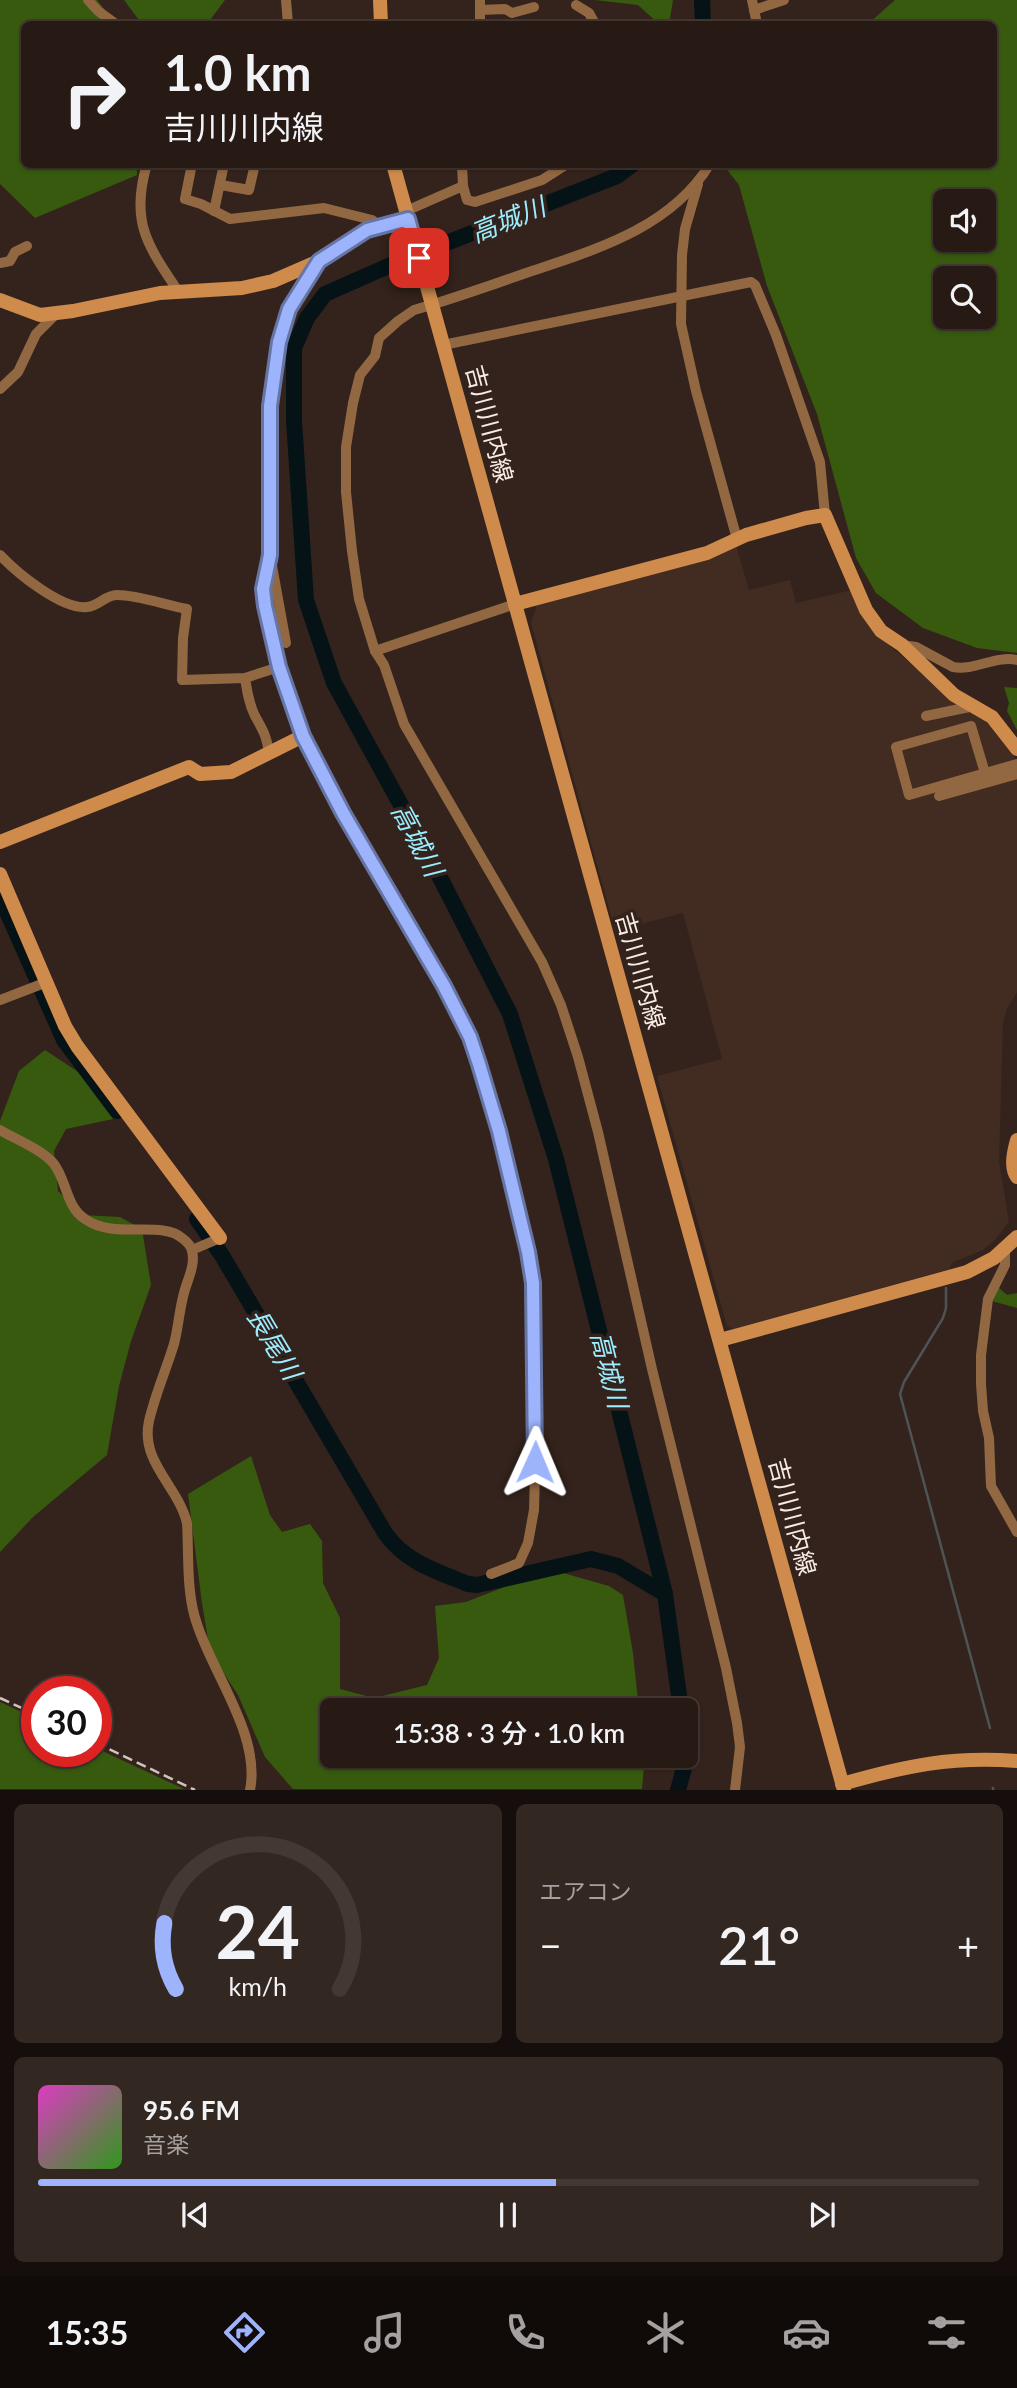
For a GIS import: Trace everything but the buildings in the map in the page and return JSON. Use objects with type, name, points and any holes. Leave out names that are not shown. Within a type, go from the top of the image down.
[{"type":"street","points":[[88,0],[97,11],[112,21]]},
{"type":"street","points":[[286,0],[288,21]]},
{"type":"street","points":[[380,0],[381,21]]},
{"type":"street","points":[[753,5],[784,0]]},
{"type":"street","points":[[480,5],[505,9],[512,13],[534,7]]},
{"type":"street","points":[[583,5],[593,21]]},
{"type":"street","points":[[146,168],[139,189],[140,221],[148,243],[178,291]]},
{"type":"street","points":[[191,168],[184,199],[230,219],[324,208],[372,220],[380,226]]},
{"type":"street","points":[[214,211],[223,168]]},
{"type":"street","points":[[220,185],[249,190],[254,168]]},
{"type":"street","name":"吉川川内線","points":[[394,168],[843,1787]]},
{"type":"street","points":[[463,168],[463,186],[467,200],[475,202],[542,180],[562,168]]},
{"type":"street","points":[[707,168],[698,183],[672,207],[641,229],[596,249],[414,310],[379,338],[375,356],[360,375],[346,447],[346,492],[359,599],[375,651],[384,665],[404,724],[542,962],[561,1005],[578,1056],[732,1696],[740,1747],[735,1790]]},
{"type":"street","points":[[698,183],[685,229],[681,324],[696,391],[737,539]]},
{"type":"street","points":[[0,300],[40,315],[56,314],[178,291],[242,288],[273,281],[319,261],[367,230],[409,221],[463,186]]},
{"type":"street","points":[[0,263],[10,261],[15,253],[27,246]]},
{"type":"street","points":[[286,643],[270,555],[270,406],[279,342],[289,309],[319,261]]},
{"type":"street","points":[[443,345],[751,282],[755,285],[776,335],[820,462],[825,515],[870,616],[881,631],[902,645],[954,695],[992,717],[1017,749]]},
{"type":"street","points":[[0,389],[18,372],[36,334],[56,314]]},
{"type":"street","points":[[375,651],[515,604],[707,553],[737,539],[825,515]]},
{"type":"street","points":[[0,555],[17,573],[71,605],[91,607],[112,595],[120,595],[187,608],[182,680],[245,678],[279,667]]},
{"type":"street","points":[[270,555],[263,589],[267,619],[279,667],[303,736],[343,813],[428,956],[470,1037],[499,1131],[528,1252],[533,1283],[536,1438],[534,1510],[528,1543],[519,1563],[491,1574]]},
{"type":"street","points":[[902,645],[916,647],[953,667],[960,668],[973,668],[1008,658],[1017,660]]},
{"type":"street","points":[[245,678],[249,699],[256,718],[263,727],[269,752]]},
{"type":"street","points":[[926,716],[974,706]]},
{"type":"street","points":[[985,773],[971,726],[896,747],[909,795],[1017,764]]},
{"type":"street","points":[[0,842],[190,767],[201,774],[231,772],[303,736]]},
{"type":"street","points":[[939,796],[1017,774]]},
{"type":"street","points":[[0,874],[42,984],[65,1026],[218,1239],[192,1250]]},
{"type":"street","points":[[0,1000],[42,984]]},
{"type":"street","points":[[0,1130],[54,1164],[71,1203],[83,1219],[104,1228],[121,1231],[166,1231],[179,1235],[192,1250],[190,1275],[174,1343],[149,1421],[147,1441],[155,1465],[184,1512],[196,1622],[206,1649],[229,1692],[246,1740],[252,1765],[250,1790]]},
{"type":"street","points":[[1017,1140],[1013,1162],[1017,1177]]},
{"type":"street","points":[[720,1340],[967,1272],[1005,1250],[1017,1237]]},
{"type":"street","points":[[1005,1250],[1005,1265],[988,1299],[981,1354],[981,1384],[989,1438],[991,1486],[1017,1532]]},
{"type":"street","points":[[843,1787],[897,1768],[942,1760],[1017,1761]]},
{"type":"shaded area","points":[[736,545],[749,590],[790,580],[796,603],[852,590],[874,632],[955,702],[985,716],[1013,753],[1017,764],[1017,992],[1003,1022],[999,1161],[1009,1222],[995,1240],[983,1250],[953,1262],[949,1269],[733,1329],[727,1326],[657,1076],[722,1059],[683,913],[615,931],[531,623],[537,605]]},
{"type":"green space","points":[[0,0],[97,0],[114,21],[21,21],[21,168],[137,168],[137,175],[35,218],[0,184]]},
{"type":"green space","points":[[124,0],[225,0],[209,21],[140,21]]},
{"type":"green space","points":[[595,0],[673,0],[670,21],[656,21],[638,5]]},
{"type":"green space","points":[[895,0],[1017,0],[1017,653],[977,648],[923,628],[876,593],[856,558],[817,414],[767,286],[739,185],[726,168],[997,168],[997,21],[871,21]]},
{"type":"green space","points":[[1004,687],[1017,688],[1017,730],[1007,711],[1009,703]]},
{"type":"green space","points":[[45,1050],[89,1079],[113,1119],[66,1129],[54,1151],[58,1191],[82,1215],[120,1217],[142,1229],[151,1285],[131,1341],[119,1386],[107,1455],[33,1517],[0,1552],[0,1121],[19,1071]]},
{"type":"green space","points":[[998,1287],[1007,1295],[1017,1293],[1017,1308],[992,1301]]},
{"type":"green space","points":[[251,1456],[270,1515],[282,1532],[310,1524],[322,1541],[323,1583],[340,1618],[340,1689],[374,1698],[320,1698],[320,1768],[644,1768],[642,1789],[293,1789],[265,1757],[238,1695],[210,1652],[188,1494]]},
{"type":"green space","points":[[563,1573],[609,1586],[623,1595],[638,1698],[374,1698],[427,1685],[439,1658],[435,1606],[466,1602],[517,1582]]},
{"type":"green space","points":[[0,1702],[21,1712],[21,1767],[112,1767],[112,1755],[184,1789],[0,1789]]},
{"type":"waterway","name":"高城川","points":[[702,0],[703,21]]},
{"type":"waterway","name":"高城川","points":[[628,168],[617,176],[393,264],[325,294],[307,318],[294,348],[294,421],[306,600],[334,683],[429,856],[510,1014],[556,1159],[665,1594],[679,1698]]},
{"type":"waterway","name":"長尾川","points":[[0,896],[64,1040],[117,1111]]},
{"type":"waterway","name":"長尾川","points":[[197,1219],[223,1257],[385,1533],[402,1551],[433,1570],[477,1585],[591,1559],[618,1566],[665,1594]]},
{"type":"waterway","points":[[946,1288],[943,1318],[904,1382],[900,1394],[990,1728]]},
{"type":"waterway","name":"高城川","points":[[678,1790],[684,1768]]},
{"type":"railway","points":[[0,1698],[21,1708]]},
{"type":"railway","points":[[112,1751],[195,1790]]},
{"type":"route","points":[[419,258],[408,219],[367,230],[319,261],[289,309],[279,342],[270,406],[270,555],[263,589],[267,619],[279,667],[303,736],[343,813],[428,956],[470,1037],[479,1064],[499,1131],[533,1283],[535,1462]]}]
